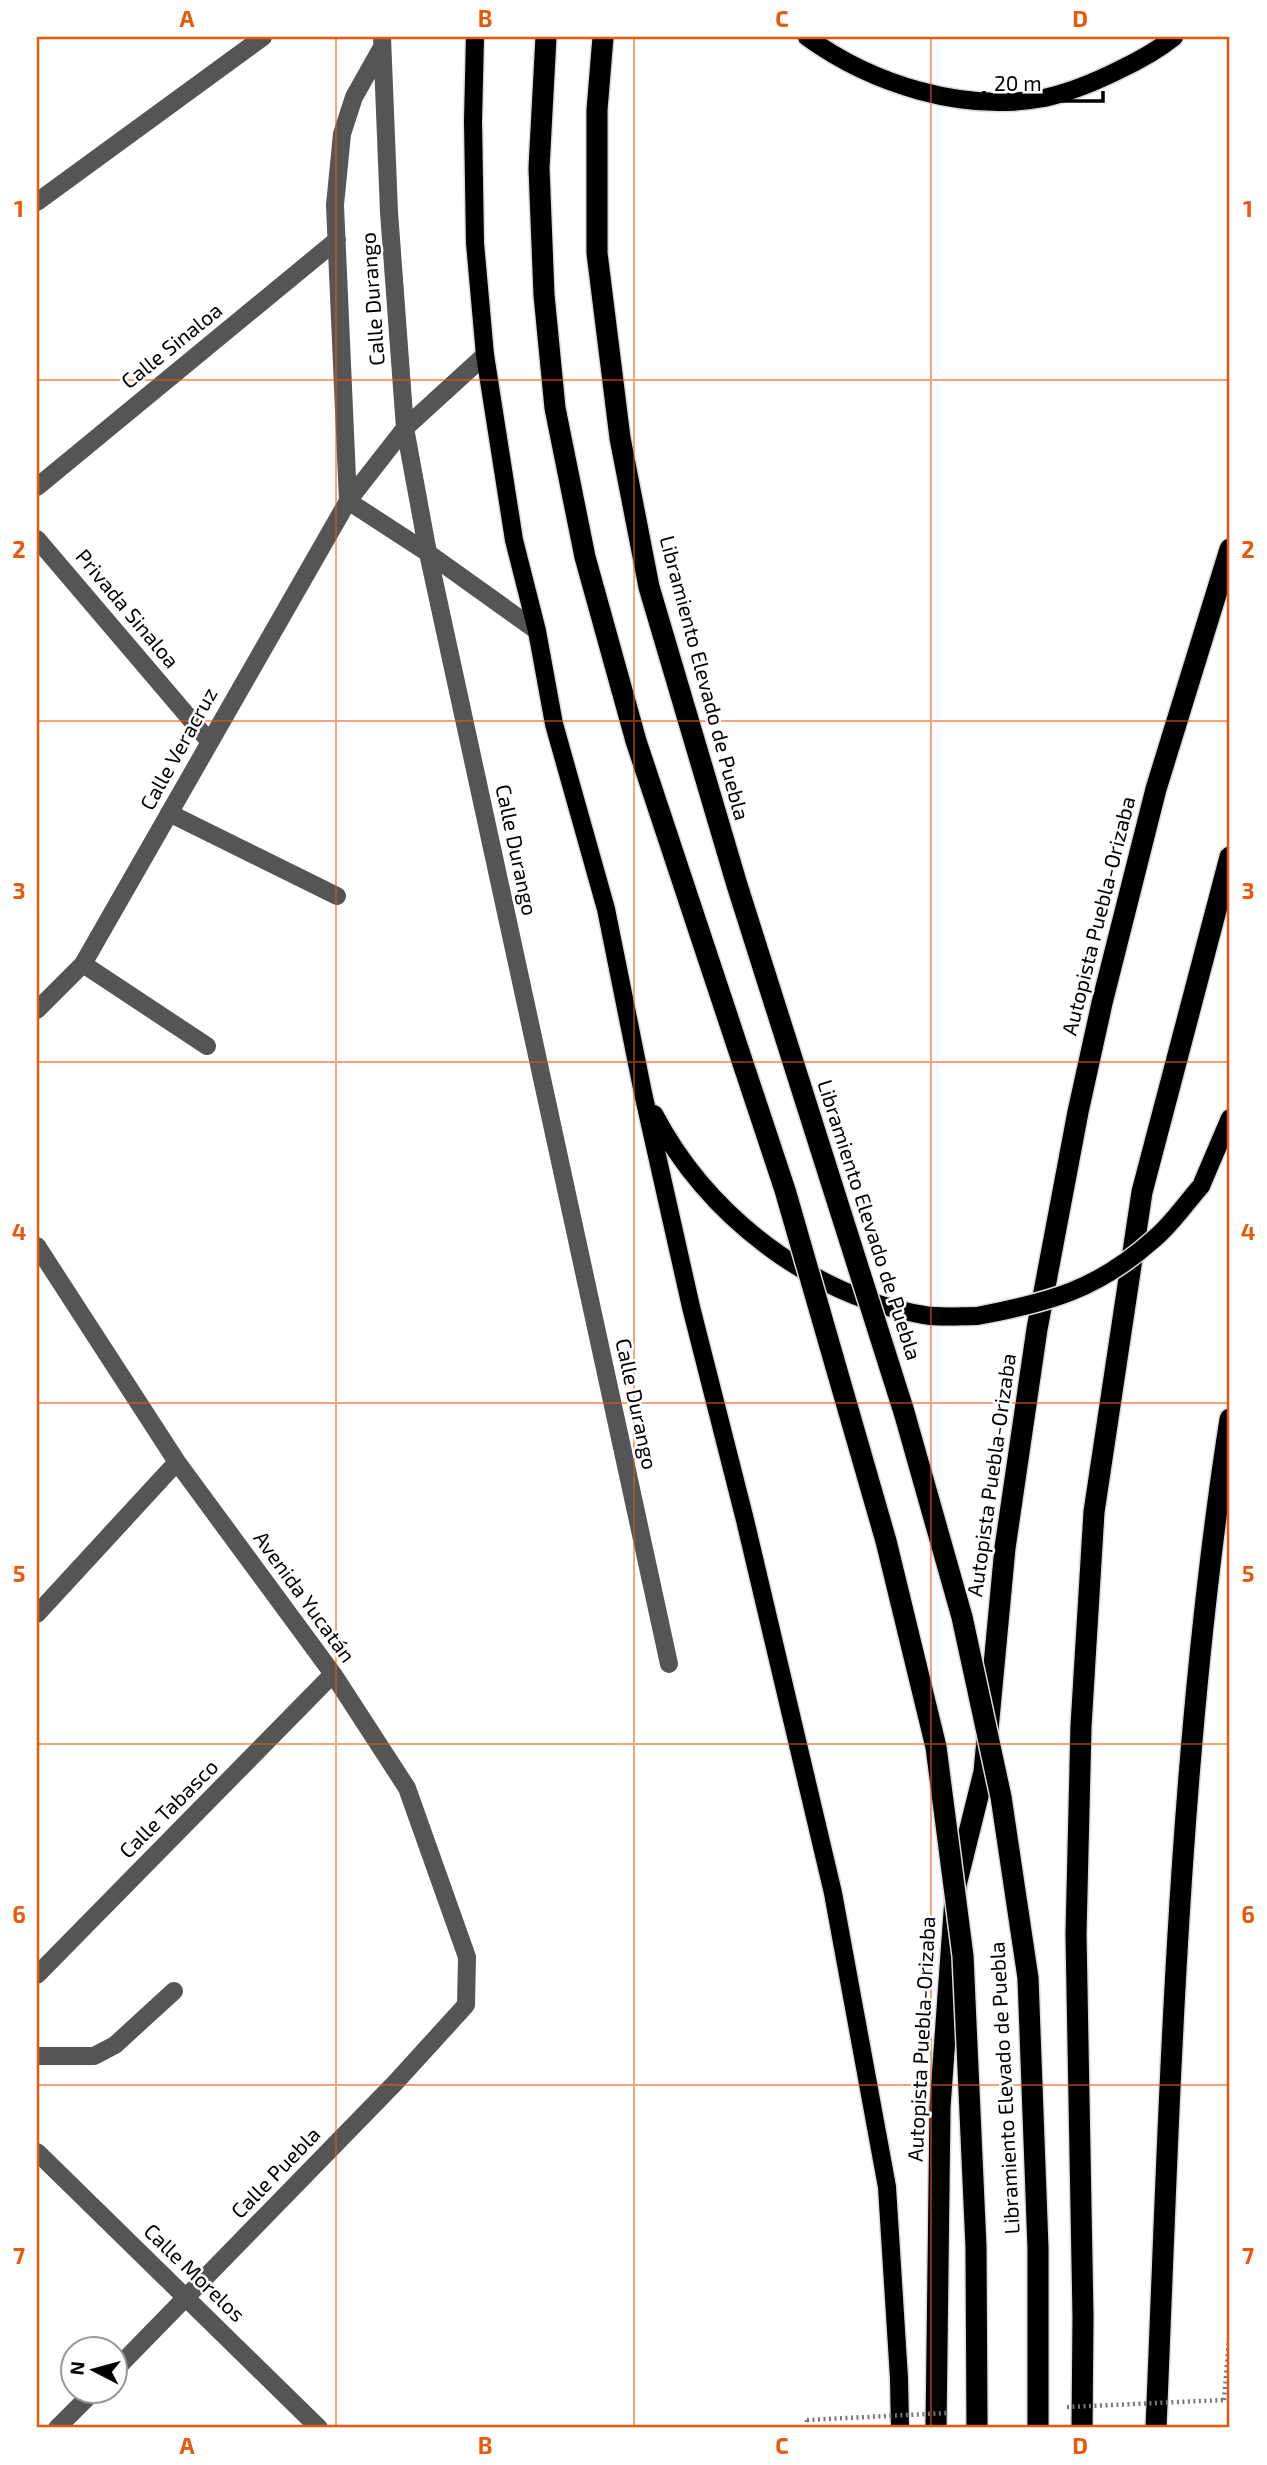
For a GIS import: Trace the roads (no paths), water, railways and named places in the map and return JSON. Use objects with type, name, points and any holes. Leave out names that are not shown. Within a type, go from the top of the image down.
[{"type":"highway","name":"Libramiento Elevado de Puebla","points":[[546,37],[539,168],[544,295],[555,408],[585,557],[636,741],[785,1190],[887,1541],[936,1747],[964,1956],[976,2247],[977,2428]]},
{"type":"highway","name":"Libramiento Elevado de Puebla","points":[[603,37],[597,110],[597,253],[620,438],[649,587],[737,884],[904,1412],[962,1617],[1001,1797],[1028,1978],[1038,2248],[1038,2428]]},
{"type":"highway","name":"Autopista Puebla-Orizaba","points":[[936,2428],[940,2107],[956,1885],[984,1772],[1005,1548],[1037,1329],[1078,1112],[1102,1003],[1156,789],[1230,549]]},
{"type":"highway","points":[[1082,2428],[1083,2303],[1076,1934],[1081,1726],[1094,1512],[1142,1192],[1230,857]]},
{"type":"highway","points":[[1156,2428],[1182,1848],[1202,1638],[1230,1419]]},
{"type":"main road","points":[[474,37],[475,243],[485,355],[514,540],[537,631],[554,724],[606,909],[643,1093],[691,1307],[745,1520],[833,1893],[887,2187],[900,2428]]},
{"type":"main road","points":[[807,37],[829,53],[863,71],[899,84],[971,100],[1007,102],[1044,98],[1087,86],[1129,65],[1174,37]]},
{"type":"main road","points":[[643,1093],[677,1152],[709,1194],[738,1223],[770,1248],[834,1285],[884,1305],[926,1315],[977,1316],[1068,1295],[1101,1280],[1156,1238],[1200,1186],[1230,1118]]},
{"type":"street","points":[[37,202],[263,37]]},
{"type":"street","points":[[381,43],[354,97],[342,134],[335,205],[348,501],[537,631]]},
{"type":"street","name":"Calle Durango","points":[[381,43],[389,212],[405,428],[428,554],[669,1664]]},
{"type":"street","name":"Calle Sinaloa","points":[[37,487],[337,240]]},
{"type":"street","name":"Calle Veracruz","points":[[37,1010],[83,964],[348,501],[405,428],[485,355]]},
{"type":"street","name":"Privada Sinaloa","points":[[37,539],[209,741]]},
{"type":"street","points":[[169,813],[337,897]]},
{"type":"street","points":[[83,964],[207,1046]]},
{"type":"street","name":"Avenida Yucatán","points":[[37,1246],[177,1462],[333,1674],[407,1788],[467,1957],[466,2006]]},
{"type":"street","points":[[37,1614],[177,1462]]},
{"type":"street","name":"Calle Tabasco","points":[[37,1975],[333,1674]]},
{"type":"street","points":[[37,2056],[93,2056],[115,2045],[174,1991]]},
{"type":"street","name":"Calle Puebla","points":[[130,2355],[395,2083],[466,2006]]},
{"type":"street","name":"Calle Morelos","points":[[37,2152],[319,2428]]},
{"type":"street","points":[[57,2428],[79,2406]]}]
